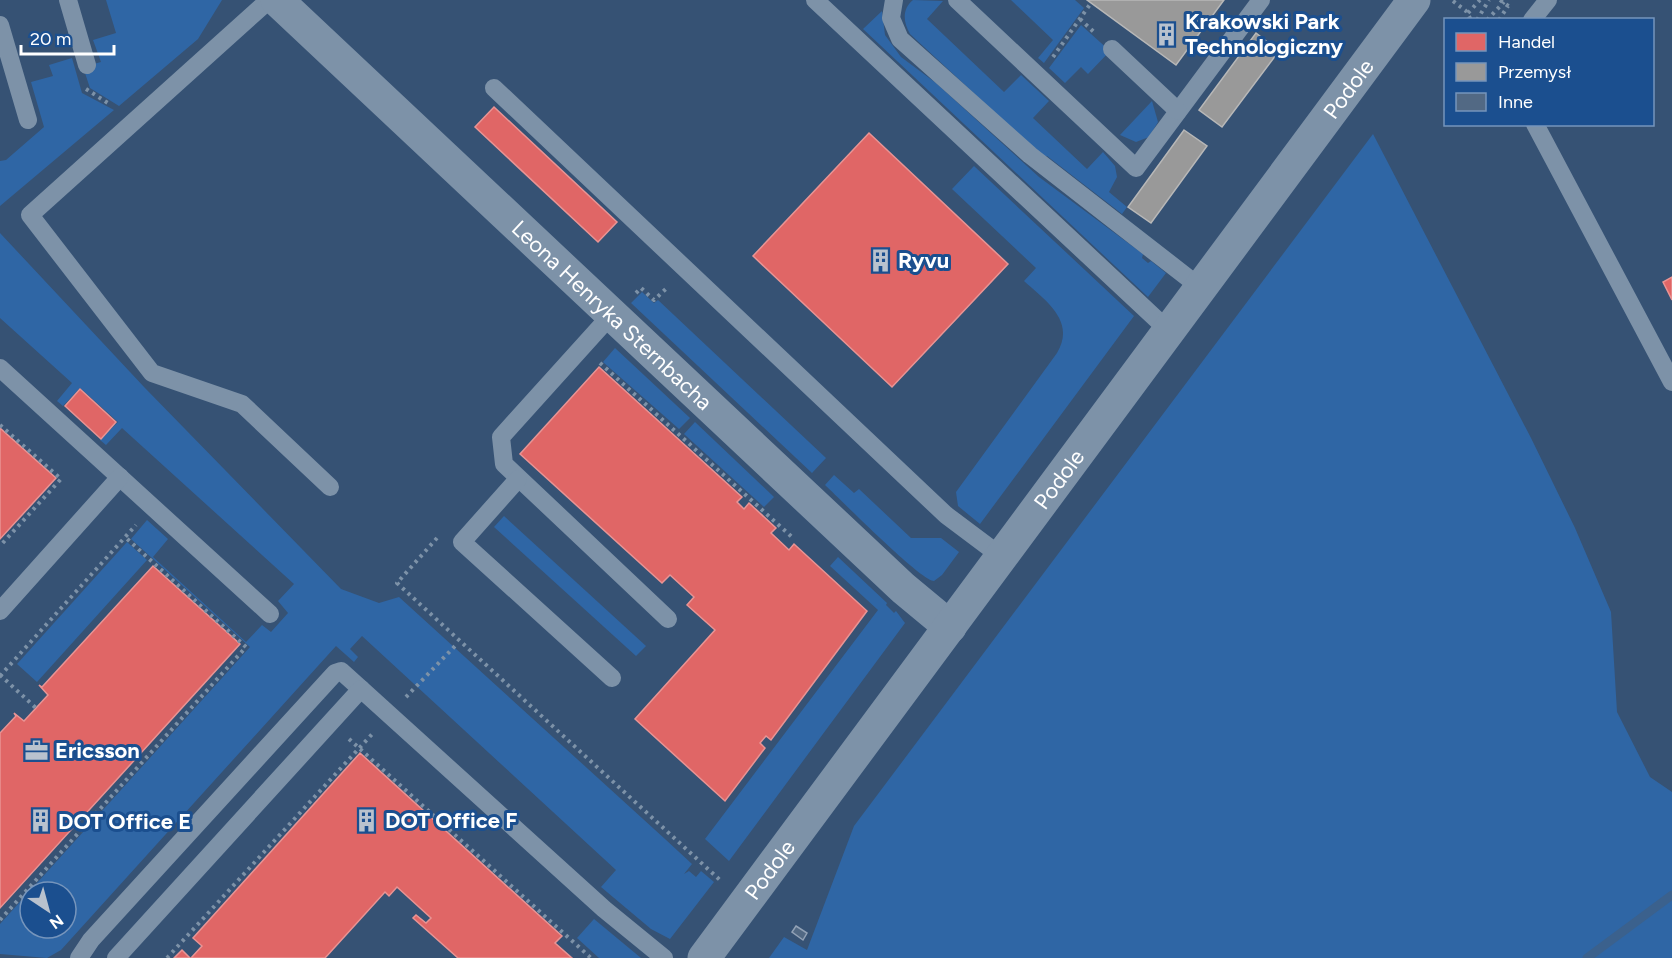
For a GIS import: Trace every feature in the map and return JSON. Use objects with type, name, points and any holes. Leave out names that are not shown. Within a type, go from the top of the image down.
[{"type":"street","name":"Leona Henryka Sternbacha","points":[[277,0],[903,588],[950,627]]},
{"type":"street","name":"Podole","points":[[704,958],[1414,0]]},
{"type":"lane","points":[[68,0],[87,64]]},
{"type":"lane","points":[[269,0],[30,215],[152,373],[242,404],[330,487]]},
{"type":"lane","points":[[815,0],[1169,331]]},
{"type":"lane","points":[[894,0],[891,18],[900,39],[1030,155],[1201,288]]},
{"type":"lane","points":[[957,0],[1136,168],[1261,0]]},
{"type":"lane","points":[[1534,18],[1548,0]]},
{"type":"lane","points":[[0,25],[28,120]]},
{"type":"lane","points":[[1112,49],[1178,111]]},
{"type":"lane","points":[[494,88],[946,515],[1002,557]]},
{"type":"lane","points":[[1536,126],[1672,382]]},
{"type":"lane","points":[[612,314],[501,437],[504,464],[668,619]]},
{"type":"lane","points":[[0,368],[270,614]]},
{"type":"lane","points":[[0,611],[120,477]]},
{"type":"lane","points":[[518,479],[462,542],[612,678]]},
{"type":"lane","points":[[79,958],[91,940],[219,812],[334,673],[341,671],[603,909],[664,958]]},
{"type":"lane","points":[[116,958],[361,689]]},
{"type":"path","points":[[1453,0],[1468,13],[1470,18]]},
{"type":"path","points":[[1468,13],[1480,0]]},
{"type":"path","points":[[1478,18],[1489,0]]},
{"type":"path","points":[[1038,77],[1091,3]]},
{"type":"path","points":[[1489,18],[1506,4]]},
{"type":"path","points":[[1500,18],[1506,4]]},
{"type":"path","points":[[642,288],[654,300]]},
{"type":"path","points":[[598,362],[793,538]]},
{"type":"path","points":[[0,425],[61,479],[0,546]]},
{"type":"path","points":[[36,708],[0,676],[153,507]]},
{"type":"path","points":[[0,920],[246,646],[125,537]]},
{"type":"path","points":[[460,641],[721,881]]},
{"type":"path","points":[[167,958],[455,646]]},
{"type":"path","points":[[331,722],[591,958]]},
{"type":"shaded area","points":[[106,0],[222,0],[198,39],[119,106],[90,88],[83,67],[101,62],[93,40],[116,33]]},
{"type":"shaded area","points":[[913,0],[943,1],[927,19],[1004,92],[1021,75],[1049,101],[1033,118],[1087,169],[1103,152],[1115,166],[1117,177],[1109,192],[1127,207],[1122,214],[1047,156],[1044,158],[910,34],[906,25],[905,12]]},
{"type":"shaded area","points":[[1011,0],[1075,0],[1084,8],[1044,63],[1038,58],[1053,40]]},
{"type":"shaded area","points":[[882,11],[885,35],[901,57],[936,83],[1039,177],[1143,254],[1142,258],[1148,263],[1151,261],[1166,273],[1148,297],[863,29]]},
{"type":"shaded area","points":[[1081,25],[1110,51],[1088,74],[1081,67],[1065,83],[1049,68]]},
{"type":"shaded area","points":[[72,58],[82,93],[114,110],[0,206],[0,161],[6,160],[44,127],[31,82],[53,76],[49,65]]},
{"type":"shaded area","points":[[1152,101],[1158,122],[1149,137],[1136,142],[1120,135]]},
{"type":"shaded area","points":[[1373,134],[1531,438],[1575,528],[1611,612],[1617,712],[1650,777],[1672,792],[1672,958],[769,958],[784,937],[807,950],[854,826]]},
{"type":"shaded area","points":[[974,166],[1134,316],[980,524],[958,506],[956,492],[1057,353],[1062,342],[1063,331],[1056,312],[1024,281],[1036,268],[952,189]]},
{"type":"shaded area","points":[[0,233],[145,388],[341,589],[379,603],[399,597],[692,864],[684,874],[689,871],[696,877],[701,871],[714,882],[670,939],[651,929],[601,887],[616,870],[362,636],[350,649],[358,657],[354,662],[336,646],[78,931],[78,880],[40,880],[250,647],[131,539],[147,520],[168,539],[153,557],[246,642],[262,625],[271,632],[288,613],[278,601],[294,584],[122,428],[106,445],[100,440],[118,422],[80,388],[63,406],[57,401],[72,383],[0,318]]},
{"type":"shaded area","points":[[642,292],[654,303],[658,300],[826,458],[812,473],[631,303]]},
{"type":"shaded area","points":[[615,348],[690,418],[679,429],[603,362]]},
{"type":"shaded area","points":[[695,422],[774,497],[764,507],[684,434]]},
{"type":"shaded area","points":[[834,475],[854,493],[859,489],[911,538],[941,538],[959,552],[942,575],[934,581],[926,577],[880,538],[825,485]]},
{"type":"shaded area","points":[[504,516],[646,646],[636,656],[494,527]]},
{"type":"shaded area","points":[[127,542],[147,560],[37,682],[17,664]]},
{"type":"shaded area","points":[[838,557],[887,603],[886,605],[894,613],[896,611],[905,623],[729,861],[705,839],[878,610],[830,566]]},
{"type":"shaded area","points":[[18,904],[18,940],[70,940],[61,950],[47,958],[0,954],[0,924]]},
{"type":"shaded area","points":[[594,919],[641,958],[599,958],[577,938]]},
{"type":"building: Handel","points":[[494,107],[617,222],[598,242],[475,127]]},
{"type":"building: Handel","name":"Ryvu","points":[[869,133],[1008,264],[892,387],[753,256]]},
{"type":"building: Handel","points":[[1672,277],[1672,300],[1663,282]]},
{"type":"building: Handel","points":[[599,367],[742,497],[737,502],[744,509],[749,503],[776,528],[771,533],[789,550],[794,544],[867,611],[771,740],[766,736],[760,743],[765,748],[725,801],[635,719],[715,630],[687,605],[694,597],[670,575],[662,583],[520,454]]},
{"type":"building: Handel","points":[[80,389],[116,422],[101,439],[65,406]]},
{"type":"building: Handel","points":[[0,428],[56,478],[0,539]]},
{"type":"building: Handel","name":"DOT Office E","points":[[153,566],[240,644],[25,880],[18,880],[18,888],[0,908],[0,733],[16,716],[14,713],[24,721],[48,695],[39,685],[42,687]]},
{"type":"building: Handel","name":"DOT Office F","points":[[360,753],[562,936],[555,943],[572,958],[458,958],[413,918],[416,915],[426,923],[431,918],[397,887],[389,896],[385,892],[325,958],[191,958],[202,946],[193,938]]},
{"type":"building: Handel","points":[[182,950],[190,958],[174,958]]},
{"type":"building: Przemysł","name":"Krakowski Park Technologiczny","points":[[1087,0],[1224,0],[1176,65]]},
{"type":"building: Przemysł","points":[[1256,33],[1279,51],[1222,127],[1199,110]]},
{"type":"building: Przemysł","points":[[1184,130],[1207,146],[1151,223],[1128,207]]},
{"type":"building: Inne","points":[[796,926],[807,933],[803,940],[792,932]]},
{"type":"waterway","points":[[1587,958],[1672,895]]},
{"type":"place","name":"Krakowski Park Technologiczny","points":[[1167,34]]},
{"type":"place","name":"Ryvu","points":[[880,260]]},
{"type":"place","name":"Ericsson","points":[[37,750]]},
{"type":"place","name":"DOT Office F","points":[[367,820]]},
{"type":"place","name":"DOT Office E","points":[[40,821]]}]
